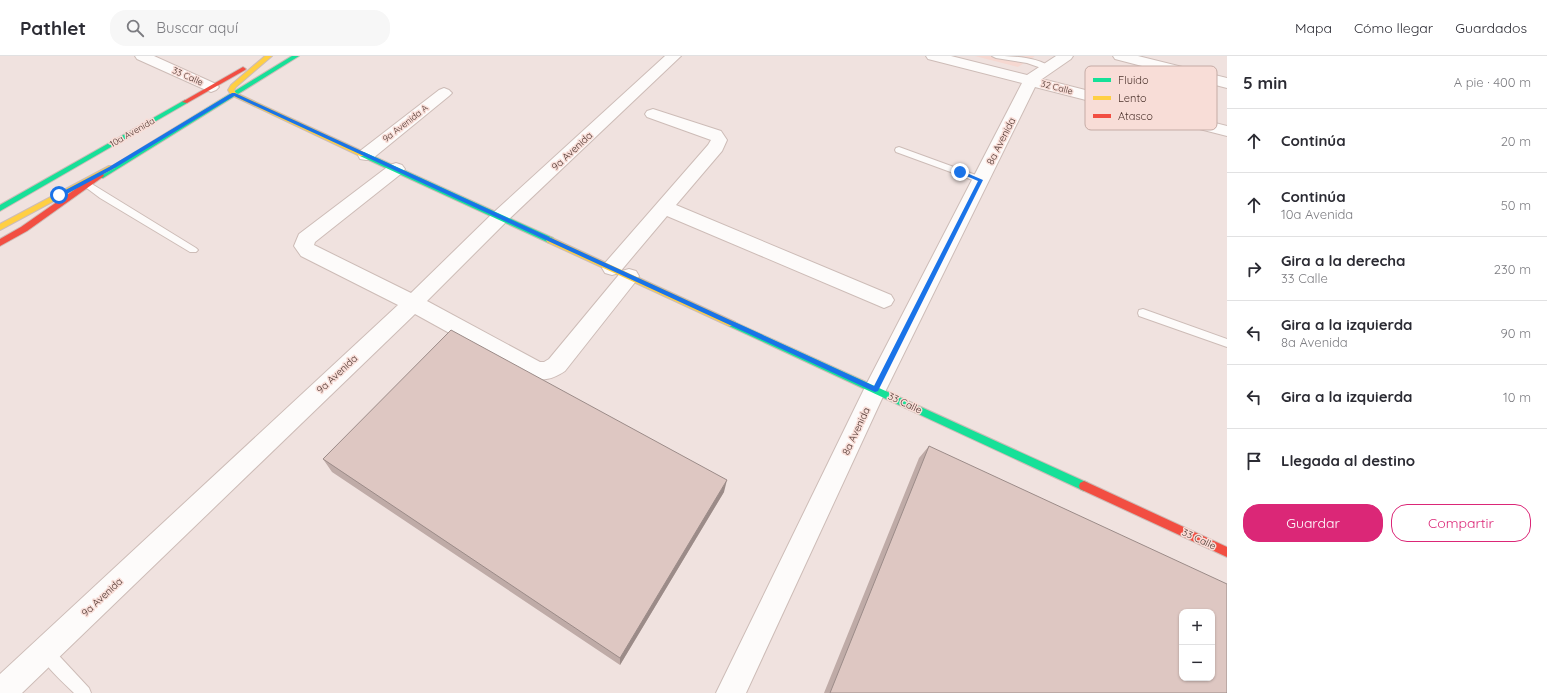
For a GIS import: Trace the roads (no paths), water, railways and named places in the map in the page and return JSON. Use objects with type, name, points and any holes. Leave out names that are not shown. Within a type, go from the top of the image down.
[{"type":"street","name":"33 Calle","points":[[142,56],[211,87]]},
{"type":"street","name":"10a Avenida","points":[[0,208],[264,56]]},
{"type":"street","points":[[234,94],[231,90],[233,86],[269,56]]},
{"type":"street","name":"10a Avenida","points":[[0,244],[111,168],[296,56]]},
{"type":"street","name":"9a Avenida","points":[[1,693],[413,303],[500,216],[674,56]]},
{"type":"street","name":"32 Calle","points":[[933,56],[1039,74],[1085,88]]},
{"type":"street","points":[[1039,74],[1066,56]]},
{"type":"street","points":[[1120,56],[1160,66]]},
{"type":"street","name":"8a Avenida","points":[[731,693],[875,390],[981,180],[1039,74]]},
{"type":"street","points":[[1217,80],[1227,83]]},
{"type":"street","name":"9a Avenida A","points":[[366,155],[444,93]]},
{"type":"street","name":"33 Calle","points":[[234,94],[1227,552]]},
{"type":"street","points":[[396,168],[306,240],[304,246],[308,251],[413,303],[537,371],[548,371],[557,366],[665,208],[716,147],[719,140],[715,135],[653,114]]},
{"type":"street","name":"32 Calle","points":[[1217,128],[1227,131]]},
{"type":"street","points":[[0,227],[111,168]]},
{"type":"street","points":[[665,208],[884,300]]},
{"type":"lane","points":[[996,56],[1029,61],[1039,74]]},
{"type":"lane","points":[[899,150],[981,180]]},
{"type":"lane","points":[[87,184],[103,196],[193,250]]},
{"type":"lane","points":[[1142,313],[1227,343]]},
{"type":"lane","points":[[45,651],[61,670],[84,693]]}]
